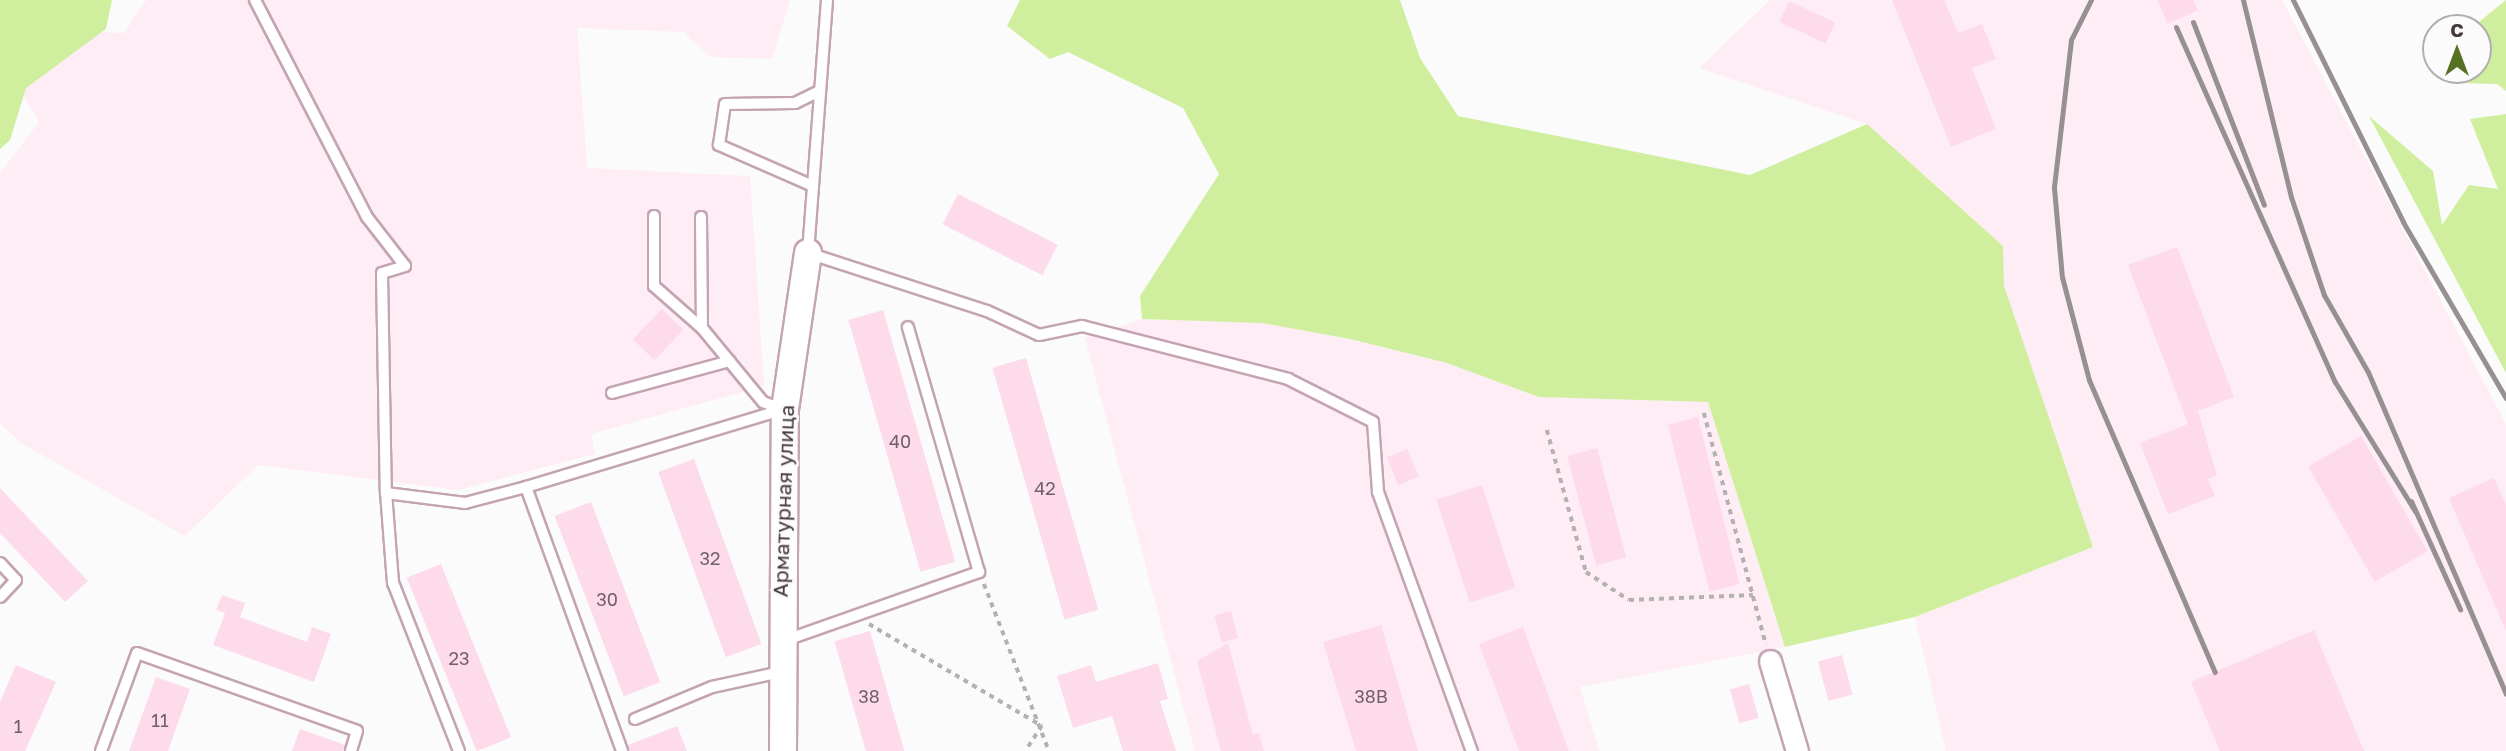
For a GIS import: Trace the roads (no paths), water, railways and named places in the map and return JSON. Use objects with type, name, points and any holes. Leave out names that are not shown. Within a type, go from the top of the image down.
[{"type":"street","name":"Арматурная улица","points":[[783,751],[780,642],[785,409],[808,253]]},
{"type":"street","points":[[1770,661],[1797,751]]},
{"type":"lane","points":[[255,0],[367,217],[405,266],[383,273],[386,493],[393,583],[458,751]]},
{"type":"lane","points":[[827,0],[808,253],[987,311],[1039,335],[1082,326],[1288,379],[1373,422],[1378,492],[1472,751]]},
{"type":"lane","points":[[813,186],[719,145],[725,104],[795,103],[818,92]]},
{"type":"lane","points":[[654,216],[654,286],[702,328],[767,406],[785,409]]},
{"type":"lane","points":[[701,217],[702,328]]},
{"type":"lane","points":[[780,642],[979,572],[908,327]]},
{"type":"lane","points":[[611,393],[730,362]]},
{"type":"lane","points":[[386,493],[465,503],[785,409]]},
{"type":"lane","points":[[526,487],[622,751]]},
{"type":"lane","points":[[0,564],[16,580],[0,597]]},
{"type":"lane","points":[[101,751],[137,653],[357,732],[351,751]]},
{"type":"lane","points":[[635,719],[712,687],[781,672]]},
{"type":"railway","points":[[2091,0],[2071,40],[2054,188],[2062,277],[2089,380],[2215,672]]},
{"type":"railway","points":[[2243,0],[2291,197],[2324,295],[2368,372],[2506,694]]},
{"type":"railway","points":[[2293,0],[2403,222],[2506,398]]},
{"type":"railway","points":[[2193,22],[2264,205]]},
{"type":"railway","points":[[2176,27],[2335,382],[2415,511]]},
{"type":"railway","points":[[2411,501],[2460,609]]}]
